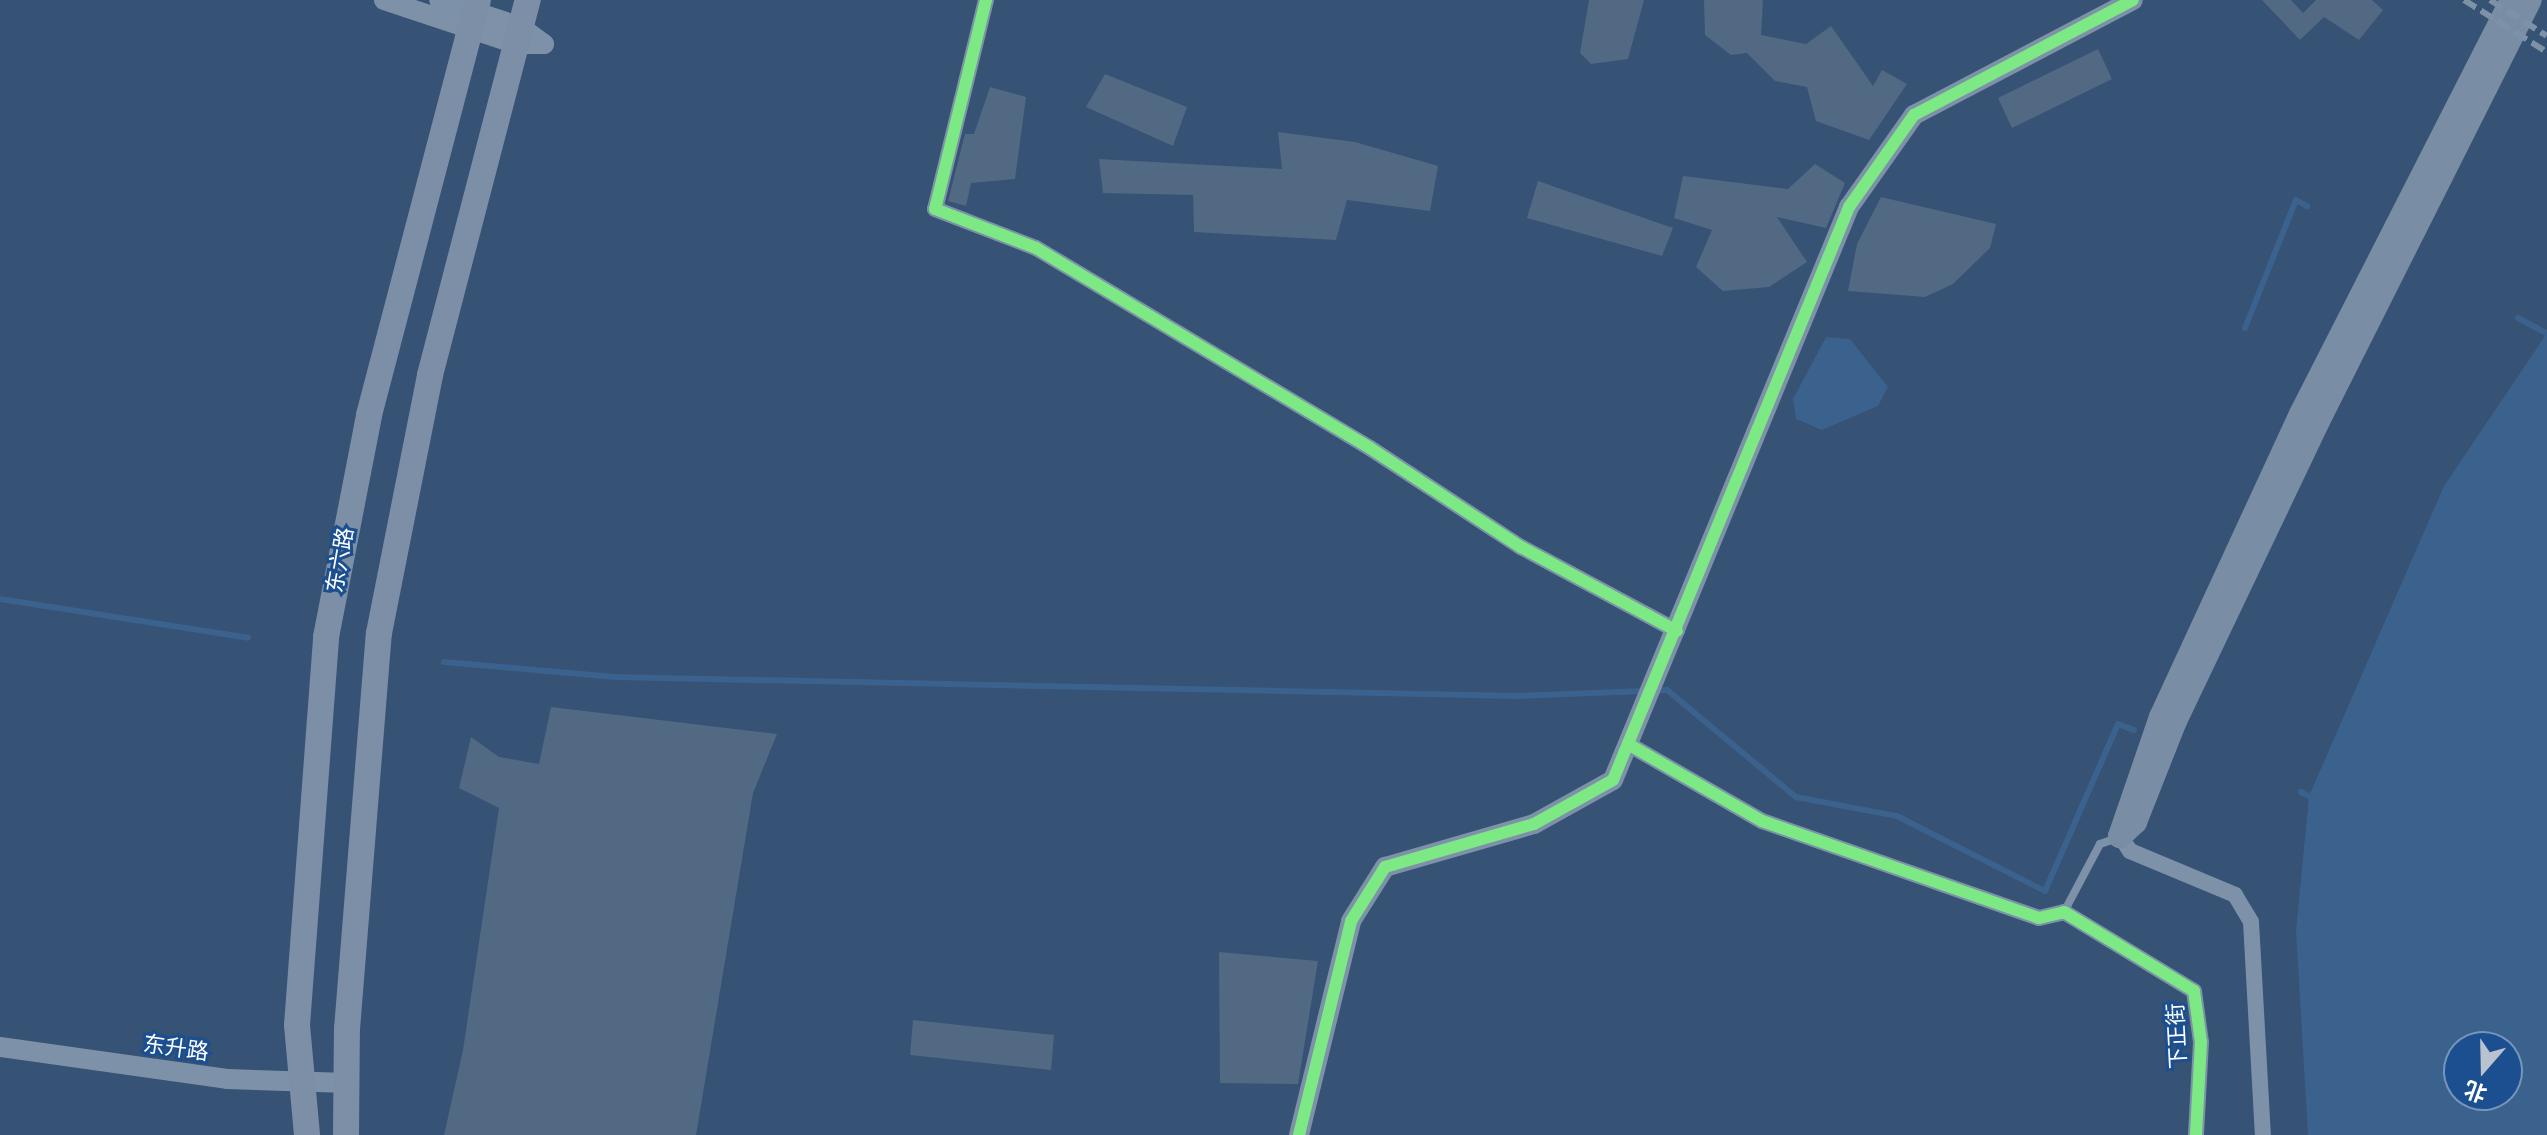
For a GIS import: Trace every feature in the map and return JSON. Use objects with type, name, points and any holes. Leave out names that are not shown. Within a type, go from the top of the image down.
[{"type":"main road","points":[[346,1135],[347,1083],[379,633],[430,375],[528,0]]},
{"type":"main road","points":[[2120,836],[2161,717],[2301,414],[2512,0]]},
{"type":"main road","points":[[2120,836],[2135,822],[2175,721],[2318,421],[2530,0]]},
{"type":"main road","name":"东六路","points":[[307,1135],[297,1025],[326,637],[369,415],[475,14]]},
{"type":"street","points":[[384,0],[475,14]]},
{"type":"street","points":[[439,0],[518,36]]},
{"type":"street","points":[[986,0],[935,209],[1036,248],[1370,448],[1521,547],[1677,631]]},
{"type":"street","points":[[1299,1135],[1351,921],[1385,867],[1534,824],[1613,780],[1677,631],[1849,207],[1914,115],[2133,0]]},
{"type":"street","points":[[1628,744],[1762,821],[2039,918],[2064,912]]},
{"type":"street","points":[[2120,836],[2130,851],[2235,895],[2251,922],[2263,1135]]},
{"type":"street","name":"下正街","points":[[2064,912],[2194,991],[2201,1042],[2196,1135]]},
{"type":"street","name":"东升路","points":[[0,1047],[227,1079],[347,1083]]},
{"type":"lane","points":[[2064,912],[2100,844],[2120,836]]},
{"type":"water","points":[[2547,333],[2547,1135],[2308,1135],[2296,931],[2309,796],[2444,486]]},
{"type":"water","points":[[1826,337],[1850,339],[1888,387],[1878,406],[1822,430],[1796,419],[1793,399]]},
{"type":"building","points":[[1589,0],[1644,0],[1628,59],[1591,64],[1580,53]]},
{"type":"building","points":[[1704,0],[1763,0],[1761,35],[1806,44],[1831,26],[1873,86],[1882,70],[1907,84],[1869,140],[1816,121],[1807,87],[1775,81],[1747,53],[1731,55],[1705,35]]},
{"type":"building","points":[[2262,0],[2291,0],[2303,13],[2316,0],[2372,0],[2383,10],[2359,40],[2324,17],[2300,40]]},
{"type":"building","points":[[2098,49],[2112,79],[2012,128],[1998,98]]},
{"type":"building","points":[[1105,74],[1187,107],[1173,146],[1086,107]]},
{"type":"building","points":[[990,87],[1026,97],[1015,179],[971,183],[966,206],[948,201],[965,134],[974,134]]},
{"type":"building","points":[[1278,132],[1355,142],[1438,166],[1430,211],[1347,200],[1336,240],[1194,232],[1193,195],[1103,193],[1099,159],[1282,169]]},
{"type":"building","points":[[1815,164],[1845,183],[1826,228],[1777,217],[1807,262],[1769,287],[1723,291],[1696,267],[1712,230],[1674,218],[1683,176],[1788,189]]},
{"type":"building","points":[[1538,181],[1673,228],[1662,256],[1527,218]]},
{"type":"building","points":[[1881,197],[1996,224],[1990,248],[1953,284],[1925,297],[1848,291],[1857,244]]},
{"type":"building","points":[[551,707],[777,734],[753,793],[696,1135],[444,1135],[463,1050],[499,808],[459,788],[471,737],[499,757],[539,764]]},
{"type":"building","points":[[1219,952],[1318,961],[1298,1084],[1220,1083]]},
{"type":"building","points":[[913,1020],[1054,1035],[1051,1070],[910,1055]]},
{"type":"waterway","points":[[2245,328],[2296,200],[2307,206]]},
{"type":"waterway","points":[[2518,318],[2546,333]]},
{"type":"waterway","points":[[0,599],[248,638]]},
{"type":"waterway","points":[[444,662],[614,677],[1518,696],[1643,691]]},
{"type":"waterway","points":[[1654,691],[1667,690],[1796,797],[1897,816],[2045,891],[2118,724],[2134,730]]},
{"type":"waterway","points":[[2301,792],[2309,796]]},
{"type":"railway","points":[[2464,0],[2547,52]]},
{"type":"railway","points":[[2490,0],[2547,36]]},
{"type":"cycle path","points":[[986,0],[935,209],[1036,248],[1370,448],[1521,547],[1677,631]]},
{"type":"cycle path","points":[[1299,1135],[1351,921],[1385,867],[1534,824],[1613,780],[1849,207],[1914,115],[2133,0]]},
{"type":"cycle path","points":[[1628,744],[1762,821],[2039,918],[2064,912],[2194,991],[2201,1042],[2196,1135]]}]
